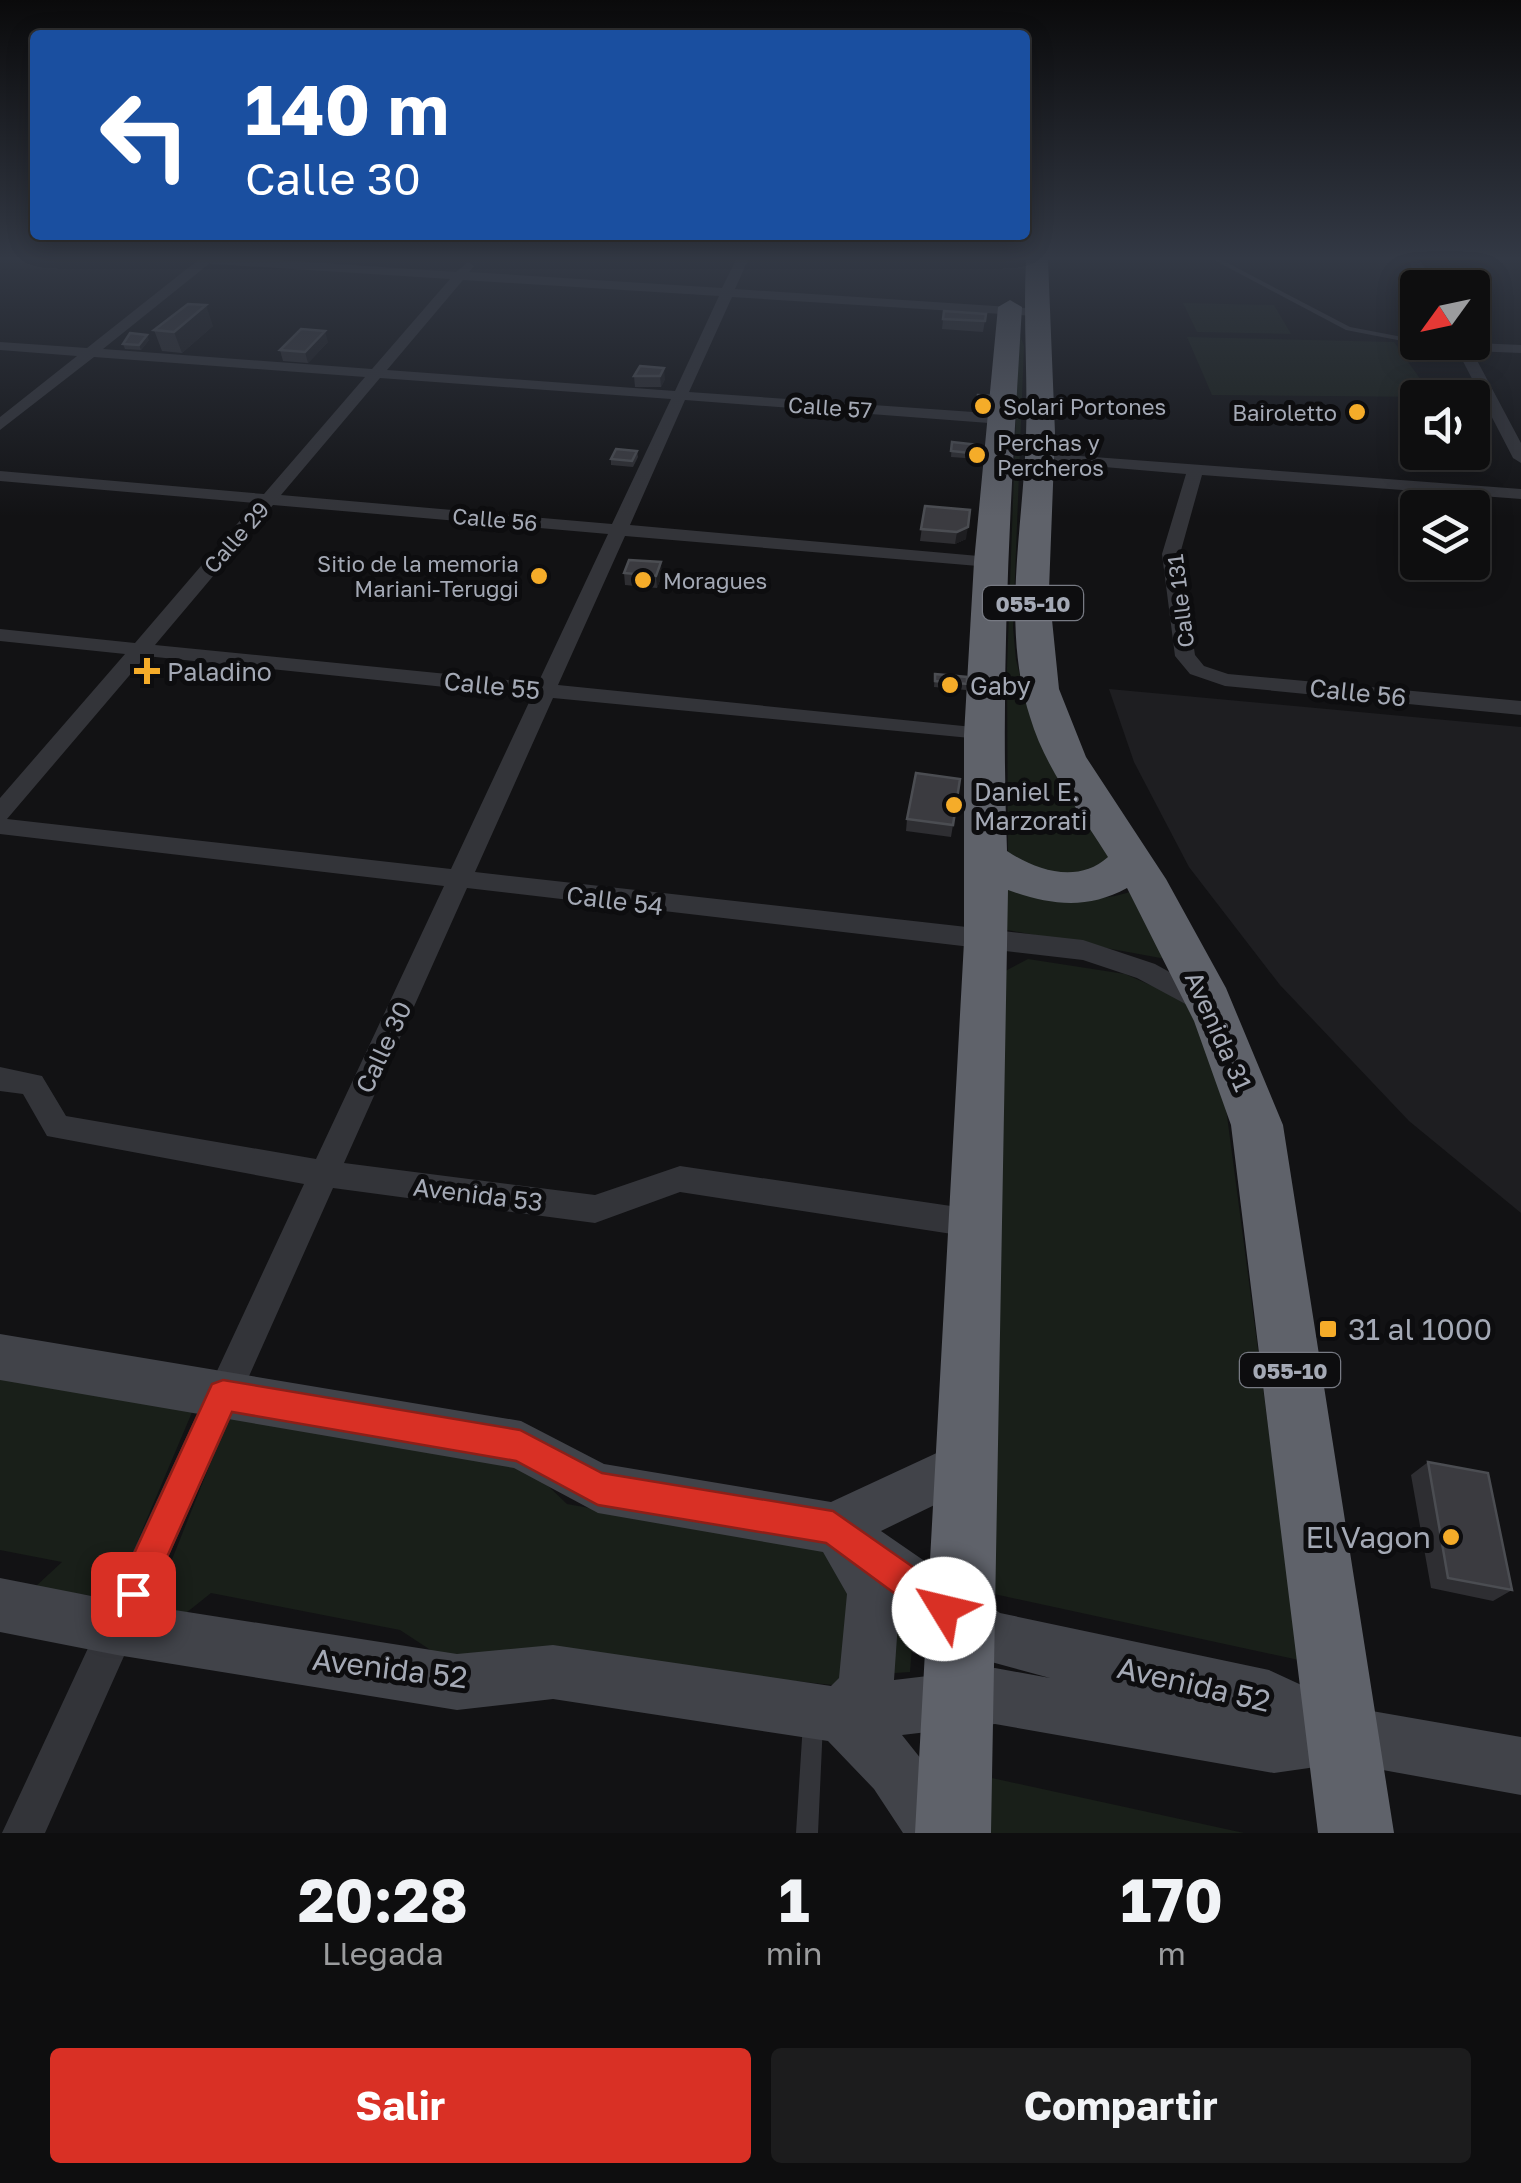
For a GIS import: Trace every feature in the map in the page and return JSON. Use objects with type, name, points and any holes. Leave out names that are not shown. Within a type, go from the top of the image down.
[{"type":"highway","name":"Avenida 31","points":[[953,1833],[988,942],[983,735],[990,562],[1002,420],[1016,346]]},
{"type":"highway","name":"Avenida 31","points":[[1026,346],[1040,458],[1032,644],[1040,686],[1050,723],[1069,761],[1132,860],[1216,1011],[1238,1062],[1257,1125],[1356,1833]]},
{"type":"highway","points":[[985,856],[1022,880],[1070,888],[1109,880],[1132,860]]},
{"type":"street","name":"Calle 57","points":[[0,346],[1002,420]]},
{"type":"street","points":[[0,425],[99,346]]},
{"type":"street","name":"Calle 29","points":[[0,813],[400,346]]},
{"type":"street","name":"Calle 30","points":[[24,1833],[703,346]]},
{"type":"street","points":[[1490,347],[1521,350]]},
{"type":"street","points":[[1469,360],[1521,458]]},
{"type":"street","points":[[1040,458],[1521,494]]},
{"type":"street","name":"Calle 131","points":[[1196,472],[1171,554],[1185,656],[1196,670]]},
{"type":"street","name":"Calle 56","points":[[0,476],[990,562]]},
{"type":"street","name":"Calle 55","points":[[0,635],[983,735]]},
{"type":"street","name":"Calle 56","points":[[1196,670],[1225,680],[1521,708]]},
{"type":"street","name":"Calle 54","points":[[0,826],[458,882],[1084,950],[1127,960],[1163,976],[1216,1011]]},
{"type":"street","name":"Avenida 53","points":[[0,1080],[32,1084],[57,1127],[324,1174],[594,1209],[680,1180],[978,1224]]},
{"type":"street","name":"Avenida 52","points":[[0,1357],[520,1446],[598,1488],[833,1528],[992,1638],[1269,1698],[1344,1736],[1521,1766]]},
{"type":"street","points":[[935,1833],[903,1780],[874,1744],[828,1713],[866,1691],[874,1587],[833,1528],[969,1463]]},
{"type":"street","name":"Avenida 52","points":[[0,1606],[457,1682],[553,1672],[828,1713],[995,1696],[1274,1746],[1344,1736]]},
{"type":"lane","points":[[807,1833],[828,1713]]},
{"type":"shaded area","points":[[1019,346],[1024,346],[1013,628],[1016,660],[1029,711],[1114,863],[1087,873],[1061,876],[1034,872],[1008,860],[1007,668]]},
{"type":"shaded area","points":[[1191,346],[1397,346],[1400,360],[1407,360],[1421,380],[1400,380],[1400,397],[1212,395]]},
{"type":"shaded area","points":[[1109,689],[1521,727],[1521,1213],[1409,1121],[1280,985],[1189,867],[1134,762]]},
{"type":"shaded area","points":[[1003,882],[1067,899],[1102,898],[1132,891],[1166,959],[1002,929]]},
{"type":"shaded area","points":[[1028,959],[1125,974],[1189,1002],[1222,1078],[1299,1660],[985,1592],[994,977]]},
{"type":"shaded area","points":[[0,1375],[193,1410],[113,1599],[35,1587],[62,1562],[0,1550]]},
{"type":"shaded area","points":[[230,1414],[525,1464],[567,1504],[843,1553],[854,1584],[842,1686],[519,1652],[455,1666],[400,1630],[211,1593],[186,1613],[153,1607]]},
{"type":"shaded area","points":[[887,1591],[915,1610],[910,1672],[881,1674]]},
{"type":"shaded area","points":[[978,1775],[1244,1833],[976,1833]]},
{"type":"building","points":[[284,346],[311,346],[305,352],[280,350]]},
{"type":"building","points":[[640,366],[664,368],[660,376],[634,376]]},
{"type":"building","points":[[978,395],[990,396],[990,404],[978,404]]},
{"type":"building","points":[[952,442],[980,445],[980,454],[951,451]]},
{"type":"building","points":[[616,449],[637,451],[632,461],[611,459]]},
{"type":"building","points":[[925,506],[970,510],[968,527],[957,532],[921,529]]},
{"type":"building","points":[[629,560],[661,562],[656,576],[624,573]]},
{"type":"building","points":[[935,674],[967,677],[967,684],[935,681]]},
{"type":"building","points":[[916,773],[960,779],[953,825],[907,819]]},
{"type":"building","points":[[1428,1462],[1488,1473],[1512,1590],[1448,1578]]},
{"type":"place","name":"Solari Portones","points":[[983,406]]},
{"type":"place","name":"Bairoletto","points":[[1357,412]]},
{"type":"place","name":"Perchas y Percheros","points":[[977,455]]},
{"type":"place","name":"Sitio de la memoria Mariani-Teruggi","points":[[539,576]]},
{"type":"place","name":"Moragues","points":[[643,580]]},
{"type":"place","name":"Paladino","points":[[147,671]]},
{"type":"place","name":"Gaby","points":[[950,685]]},
{"type":"place","name":"Daniel E. Marzorati","points":[[954,805]]},
{"type":"place","name":"31 al 1000","points":[[1328,1329]]},
{"type":"place","name":"El Vagon","points":[[1451,1537]]},
{"type":"route","points":[[133,1594],[223,1395],[520,1446],[598,1488],[833,1528],[944,1609]]}]
